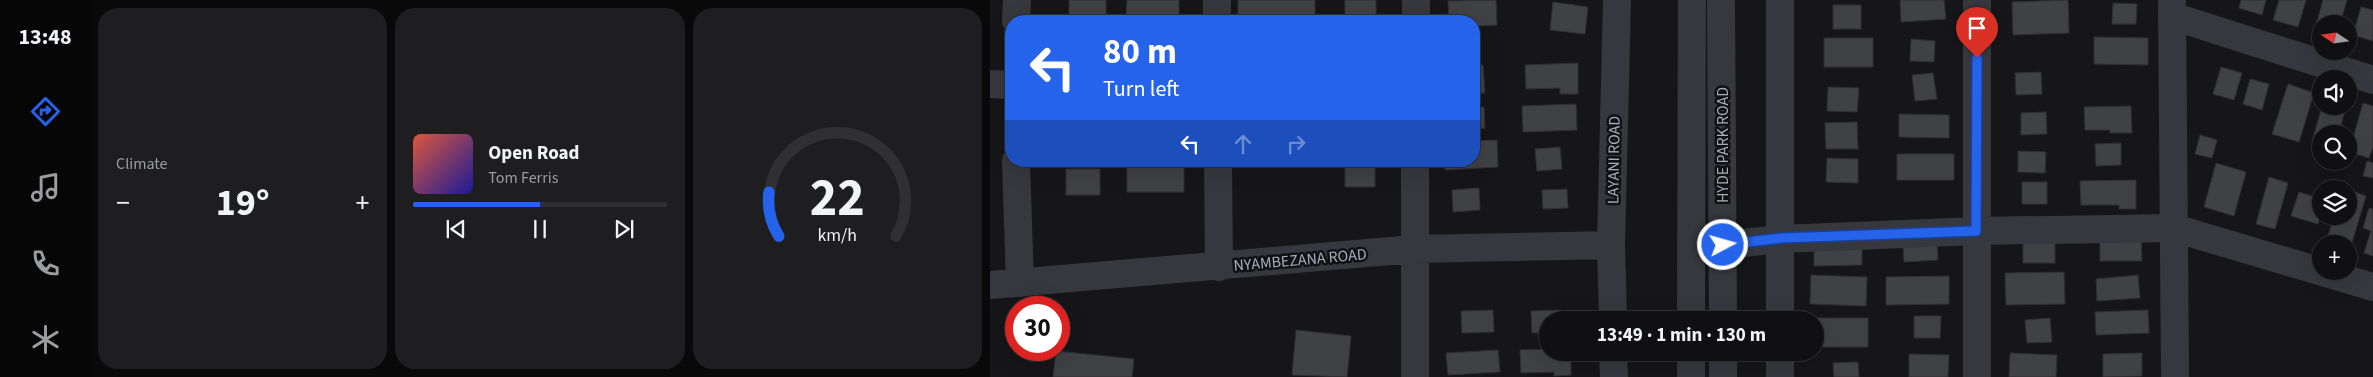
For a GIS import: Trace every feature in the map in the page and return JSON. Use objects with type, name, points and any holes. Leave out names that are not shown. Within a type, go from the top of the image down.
[{"type":"street","points":[[1016,15],[1017,0]]},
{"type":"street","points":[[1217,0],[1217,15]]},
{"type":"street","points":[[1416,0],[1416,15]]},
{"type":"street","name":"LAYANI ROAD","points":[[1613,311],[1611,245],[1617,0]]},
{"type":"street","name":"HYDE PARK ROAD","points":[[1691,311],[1692,0]]},
{"type":"street","name":"HYDE PARK ROAD","points":[[1721,0],[1723,311]]},
{"type":"street","points":[[1780,0],[1780,311]]},
{"type":"street","points":[[1977,0],[1977,377]]},
{"type":"street","points":[[2175,377],[2172,8],[2373,80]]},
{"type":"street","points":[[990,84],[1005,85]]},
{"type":"street","points":[[1016,167],[1020,283]]},
{"type":"street","points":[[1218,167],[1219,266]]},
{"type":"street","points":[[1415,167],[1415,377]]},
{"type":"street","points":[[1723,245],[1781,238],[1976,231],[2174,228],[2373,287]]},
{"type":"street","name":"NYAMBEZANA ROAD","points":[[990,285],[1414,249],[1611,245]]},
{"type":"street","points":[[1613,361],[1614,377]]},
{"type":"street","points":[[1691,361],[1691,377]]},
{"type":"street","points":[[1723,361],[1723,377]]},
{"type":"street","points":[[1780,361],[1780,377]]},
{"type":"building","points":[[1069,0],[1106,0],[1106,15],[1069,15]]},
{"type":"building","points":[[1127,0],[1179,0],[1179,15],[1126,15]]},
{"type":"building","points":[[1238,0],[1315,0],[1315,15],[1238,15]]},
{"type":"building","points":[[1345,0],[1376,0],[1376,15],[1345,15]]},
{"type":"building","points":[[1496,0],[1497,25],[1480,26],[1480,15],[1449,15],[1448,1]]},
{"type":"building","points":[[1900,0],[1944,0],[1946,19],[1901,22]]},
{"type":"building","points":[[2068,0],[2069,33],[2013,35],[2012,2]]},
{"type":"building","points":[[2241,0],[2266,0],[2262,15],[2239,8]]},
{"type":"building","points":[[2279,0],[2306,0],[2298,27],[2273,20]]},
{"type":"building","points":[[2323,0],[2347,0],[2343,15],[2319,15]]},
{"type":"building","points":[[1553,2],[1588,7],[1585,34],[1550,30]]},
{"type":"building","points":[[2113,3],[2137,4],[2136,24],[2112,24]]},
{"type":"building","points":[[1833,5],[1861,5],[1861,29],[1833,29]]},
{"type":"building","points":[[2361,7],[2373,10],[2373,41],[2358,36],[2358,18]]},
{"type":"building","points":[[2094,37],[2148,38],[2148,65],[2094,64]]},
{"type":"building","points":[[1824,38],[1873,38],[1873,67],[1824,67]]},
{"type":"building","points":[[1911,39],[1935,41],[1934,62],[1910,61]]},
{"type":"building","points":[[1578,63],[1578,94],[1560,94],[1560,88],[1526,89],[1525,65]]},
{"type":"building","points":[[1480,65],[1483,65],[1485,93],[1480,93]]},
{"type":"building","points":[[2221,67],[2242,73],[2234,100],[2213,94]]},
{"type":"building","points":[[2041,72],[2042,94],[2016,95],[2015,73]]},
{"type":"building","points":[[1933,73],[1937,99],[1915,101],[1912,75]]},
{"type":"building","points":[[2250,79],[2269,84],[2262,110],[2243,104]]},
{"type":"building","points":[[2288,84],[2312,92],[2312,100],[2299,142],[2272,134]]},
{"type":"building","points":[[1828,87],[1859,88],[1857,112],[1827,111]]},
{"type":"building","points":[[2363,103],[2373,106],[2373,147],[2369,158],[2357,154],[2357,125]]},
{"type":"building","points":[[1576,104],[1577,130],[1523,132],[1522,106]]},
{"type":"building","points":[[2131,106],[2132,133],[2110,133],[2110,130],[2085,130],[2084,107]]},
{"type":"building","points":[[1480,107],[1484,107],[1485,128],[1480,128]]},
{"type":"building","points":[[2046,112],[2047,134],[2021,135],[2021,113]]},
{"type":"building","points":[[1899,114],[1949,115],[1949,138],[1899,137]]},
{"type":"building","points":[[2320,115],[2344,115],[2341,125],[2317,125]]},
{"type":"building","points":[[1857,122],[1858,149],[1826,149],[1825,123]]},
{"type":"building","points":[[2200,135],[2217,140],[2212,158],[2195,154]]},
{"type":"building","points":[[1497,140],[1498,167],[1445,170],[1445,167],[1480,167],[1480,141]]},
{"type":"building","points":[[2121,143],[2121,165],[2096,166],[2095,144]]},
{"type":"building","points":[[1560,147],[1562,169],[1537,171],[1535,149]]},
{"type":"building","points":[[2018,151],[2046,152],[2045,173],[2018,172]]},
{"type":"building","points":[[1897,154],[1954,154],[1954,180],[1897,180]]},
{"type":"building","points":[[1827,158],[1858,159],[1858,183],[1826,182]]},
{"type":"building","points":[[2367,161],[2373,163],[2373,178],[2363,176]]},
{"type":"building","points":[[2216,163],[2246,172],[2234,216],[2204,207]]},
{"type":"building","points":[[1127,167],[1184,167],[1184,192],[1127,192]]},
{"type":"building","points":[[1345,167],[1375,167],[1375,187],[1345,187]]},
{"type":"building","points":[[1066,169],[1100,169],[1100,195],[1066,195]]},
{"type":"building","points":[[2269,177],[2288,183],[2275,229],[2256,224]]},
{"type":"building","points":[[2136,180],[2136,209],[2119,209],[2119,205],[2081,205],[2080,181]]},
{"type":"building","points":[[2022,182],[2047,182],[2047,204],[2022,204]]},
{"type":"building","points":[[1479,188],[1480,210],[1453,212],[1452,190]]},
{"type":"building","points":[[1567,189],[1568,208],[1543,209],[1542,190]]},
{"type":"building","points":[[2299,192],[2312,196],[2312,222],[2291,216]]},
{"type":"building","points":[[2357,193],[2366,196],[2354,235],[2328,235],[2331,225],[2357,225]]},
{"type":"building","points":[[2369,208],[2373,209],[2373,256],[2364,253],[2371,231],[2363,228]]},
{"type":"building","points":[[2100,237],[2141,237],[2142,261],[2100,261]]},
{"type":"building","points":[[1862,239],[1862,265],[1814,266],[1814,240]]},
{"type":"building","points":[[1937,240],[1938,260],[1904,262],[1903,242]]},
{"type":"building","points":[[2023,242],[2055,242],[2055,263],[2023,263]]},
{"type":"building","points":[[2064,272],[2065,304],[2006,305],[2005,273]]},
{"type":"building","points":[[1811,275],[1867,277],[1866,306],[1810,304]]},
{"type":"building","points":[[2138,275],[2140,298],[2097,301],[2096,279]]},
{"type":"building","points":[[1949,276],[1949,304],[1886,305],[1886,277]]},
{"type":"building","points":[[1493,310],[1494,332],[1462,333],[1461,311]]},
{"type":"building","points":[[1561,310],[1539,311],[1539,333],[1532,333],[1531,311]]},
{"type":"building","points":[[2148,310],[2149,333],[2096,335],[2095,312]]},
{"type":"building","points":[[1914,316],[1941,316],[1940,338],[1914,338]]},
{"type":"building","points":[[1824,318],[1868,318],[1868,347],[1824,347]]},
{"type":"building","points":[[2050,318],[2052,342],[2027,343],[2025,320]]},
{"type":"building","points":[[1296,330],[1351,336],[1347,377],[1292,375]]},
{"type":"building","points":[[1539,349],[1539,361],[1571,361],[1571,375],[1554,376],[1554,372],[1521,373],[1520,350]]},
{"type":"building","points":[[1498,350],[1500,372],[1448,375],[1446,353]]},
{"type":"building","points":[[1070,352],[1134,359],[1132,377],[1053,377],[1055,361],[1070,361]]},
{"type":"building","points":[[2010,353],[2057,355],[2056,377],[2009,377]]},
{"type":"building","points":[[2142,353],[2142,376],[2103,377],[2103,354]]},
{"type":"building","points":[[1909,354],[1949,355],[1948,377],[1909,377]]},
{"type":"building","points":[[1858,362],[1859,377],[1834,377],[1833,363]]},
{"type":"route","points":[[1723,245],[1781,238],[1976,231],[1977,58]]}]
